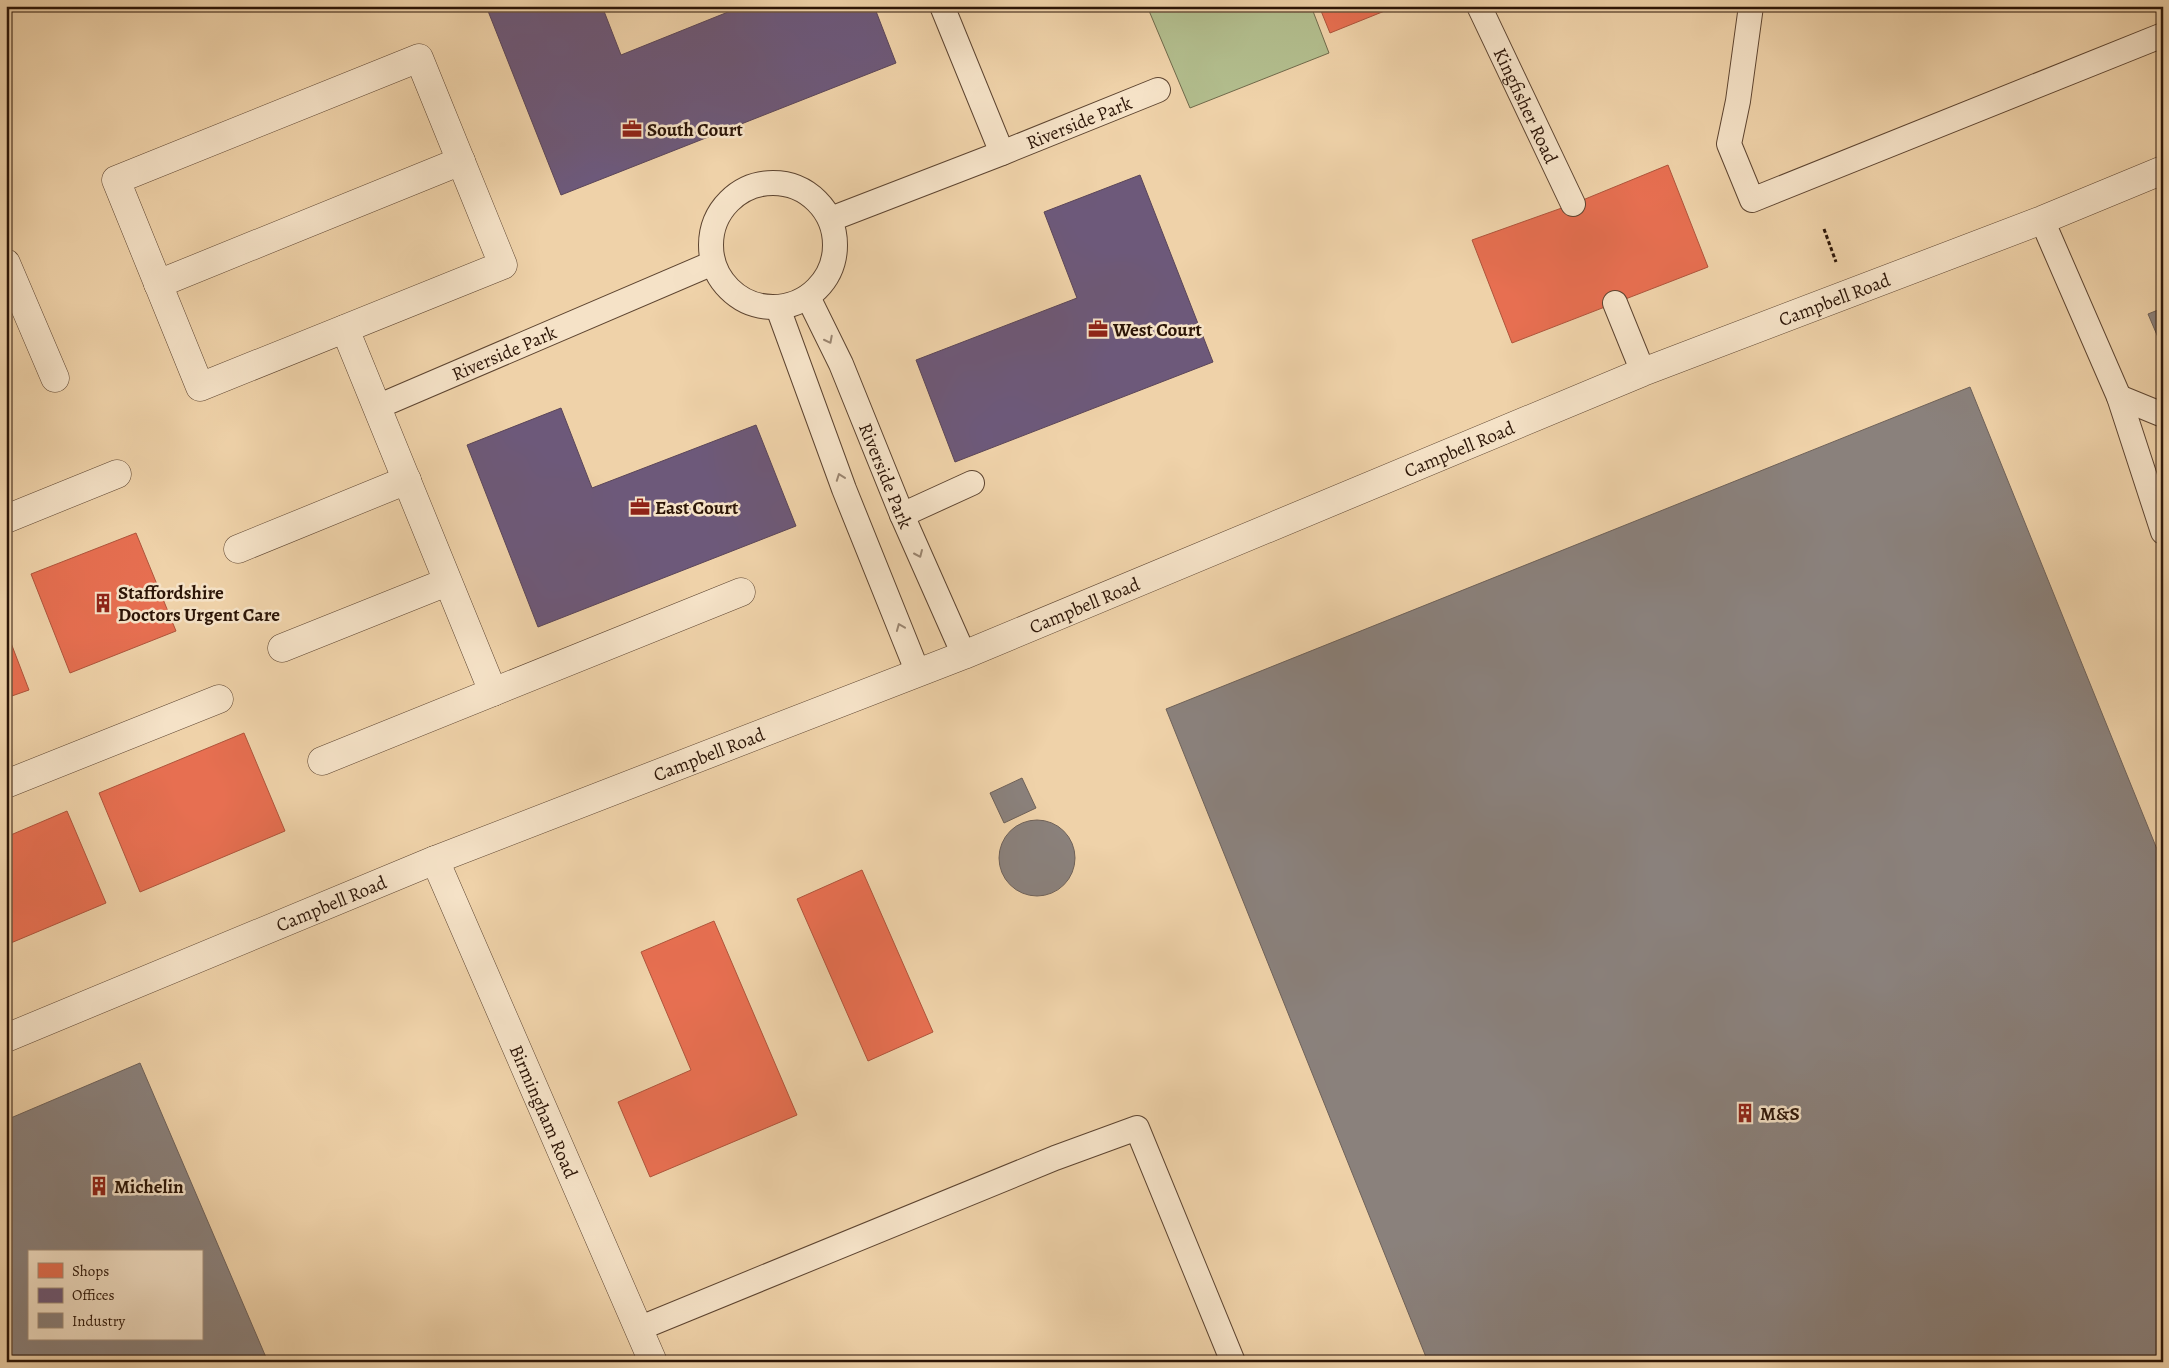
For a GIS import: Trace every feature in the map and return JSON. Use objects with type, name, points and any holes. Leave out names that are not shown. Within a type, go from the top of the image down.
[{"type":"street","points":[[419,58],[461,161],[503,265],[200,388],[116,180],[419,58]]},
{"type":"street","points":[[158,284],[461,161]]},
{"type":"street","name":"Campbell Road","points":[[7,1037],[435,860],[964,655],[1643,372],[2042,220],[2163,170]]},
{"type":"street","points":[[8,269],[55,378]]},
{"type":"street","points":[[345,329],[493,692]]},
{"type":"street","points":[[6,519],[117,474]]},
{"type":"street","points":[[238,549],[407,480]]},
{"type":"street","points":[[282,648],[447,582]]},
{"type":"street","points":[[322,761],[741,592]]},
{"type":"street","points":[[6,784],[219,699]]},
{"type":"street","name":"Birmingham Road","points":[[435,860],[653,1362]]},
{"type":"lane","points":[[942,6],[1002,154]]},
{"type":"lane","name":"Kingfisher Road","points":[[1478,6],[1573,204]]},
{"type":"lane","points":[[1751,6],[1738,101],[1729,144],[1752,200],[2163,35]]},
{"type":"lane","name":"Riverside Park","points":[[832,219],[1002,154],[1158,90]]},
{"type":"lane","points":[[779,183],[799,188],[816,199],[832,219],[835,236],[835,256],[828,275],[816,292],[797,304],[778,308],[757,306],[737,297],[722,282],[713,263],[710,242],[714,223],[725,205],[740,191],[759,184],[779,183]]},
{"type":"lane","points":[[2042,220],[2119,397],[2163,532]]},
{"type":"lane","name":"Riverside Park","points":[[377,407],[713,263]]},
{"type":"lane","name":"Riverside Park","points":[[808,296],[841,364],[902,515],[964,655]]},
{"type":"lane","points":[[1615,303],[1643,372]]},
{"type":"lane","points":[[778,308],[844,489],[918,673]]},
{"type":"lane","points":[[2119,397],[2163,415]]},
{"type":"lane","points":[[902,515],[972,483]]},
{"type":"lane","points":[[638,1329],[1055,1158],[1137,1128],[1233,1362]]},
{"type":"path","points":[[1824,229],[1837,265]]},
{"type":"green space","points":[[1147,6],[1311,6],[1329,53],[1190,108]]},
{"type":"building: Shops","points":[[1319,6],[1397,6],[1330,33]]},
{"type":"building: Shops","points":[[1668,165],[1708,267],[1512,343],[1472,240],[1573,204]]},
{"type":"building: Shops","name":"Staffordshire Doctors Urgent Care","points":[[136,533],[176,631],[70,673],[31,574]]},
{"type":"building: Shops","points":[[6,630],[29,690],[6,698]]},
{"type":"building: Shops","points":[[244,733],[285,831],[140,892],[99,793]]},
{"type":"building: Shops","points":[[67,811],[106,903],[6,945],[6,837]]},
{"type":"building: Shops","points":[[862,870],[933,1032],[868,1061],[797,899]]},
{"type":"building: Shops","points":[[714,921],[797,1115],[650,1177],[618,1102],[691,1070],[641,952]]},
{"type":"building: Offices","name":"South Court","points":[[501,6],[602,6],[621,55],[743,6],[874,6],[896,63],[561,195],[488,11]]},
{"type":"building: Offices","name":"West Court","points":[[1140,175],[1213,362],[955,462],[916,360],[1077,298],[1044,212]]},
{"type":"building: Offices","name":"East Court","points":[[561,408],[592,488],[756,425],[796,526],[538,627],[467,445]]},
{"type":"building: Industry","points":[[2163,308],[2163,349],[2148,314]]},
{"type":"building: Industry","name":"M&S","points":[[1970,387],[2163,864],[2163,1362],[1428,1362],[1166,709]]},
{"type":"building: Industry","points":[[1022,778],[1036,808],[1004,823],[990,793]]},
{"type":"building: Industry","points":[[1037,820],[1052,823],[1064,831],[1072,843],[1075,858],[1072,873],[1064,885],[1052,893],[1037,896],[1022,893],[1010,885],[1002,873],[999,858],[1002,843],[1010,831],[1022,823]]},
{"type":"building: Industry","name":"Michelin","points":[[140,1063],[268,1362],[6,1362],[6,1120]]},
{"type":"place","name":"South Court","points":[[632,129]]},
{"type":"place","name":"West Court","points":[[1098,329]]},
{"type":"place","name":"East Court","points":[[640,507]]},
{"type":"place","name":"Staffordshire Doctors Urgent Care","points":[[103,603]]},
{"type":"place","name":"M&S","points":[[1745,1113]]},
{"type":"place","name":"Michelin","points":[[99,1186]]}]
